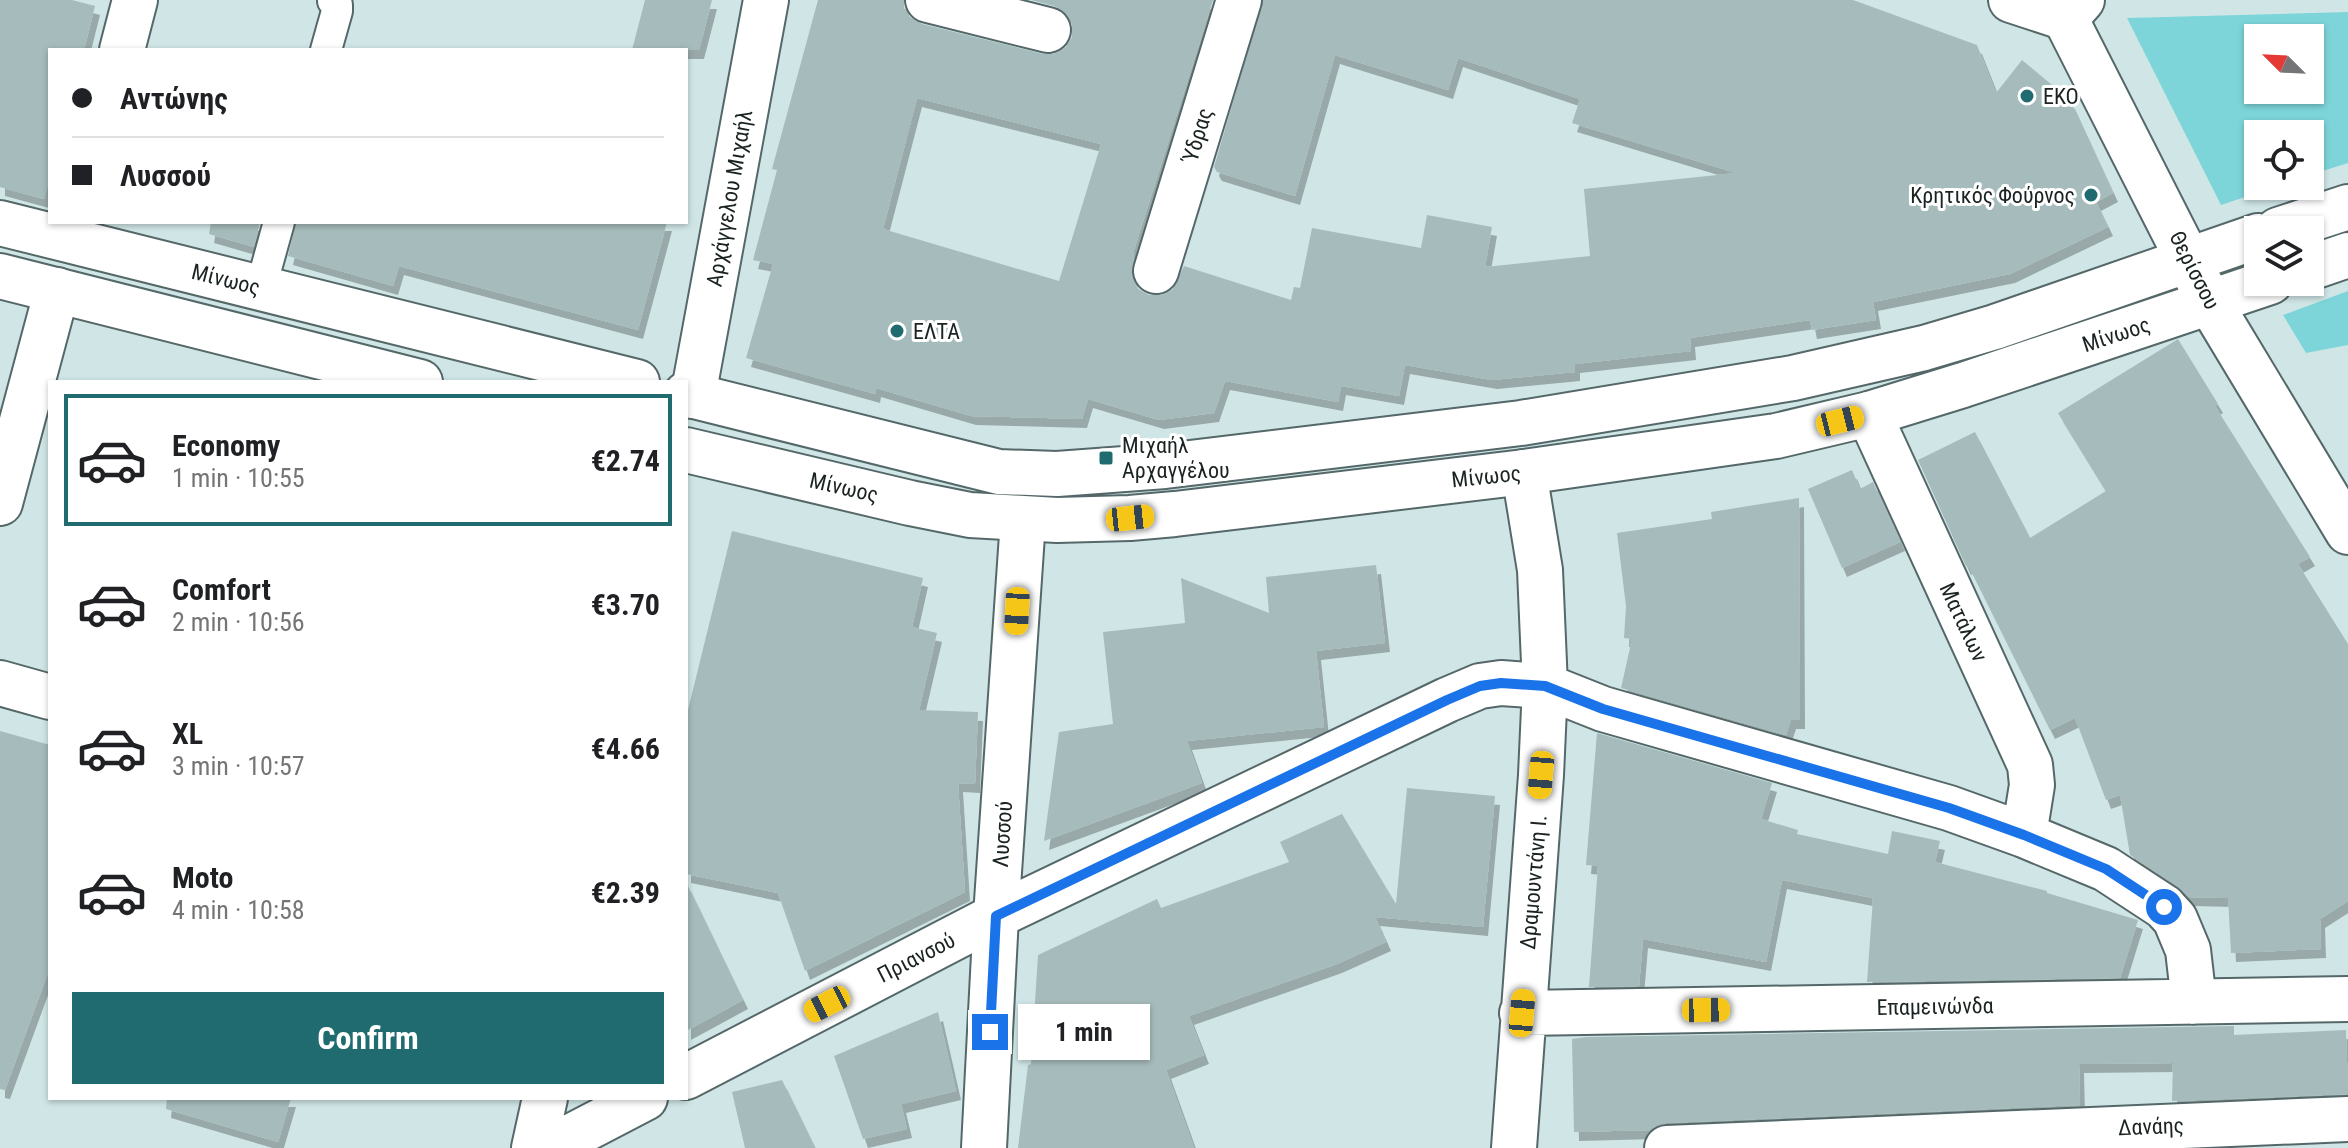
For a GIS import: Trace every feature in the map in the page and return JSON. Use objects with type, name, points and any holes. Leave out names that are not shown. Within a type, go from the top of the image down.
[{"type":"street","points":[[123,48],[135,0]]},
{"type":"street","name":"Αρχάγγελου Μιχαήλ","points":[[689,395],[766,0]]},
{"type":"street","points":[[928,0],[1048,30]]},
{"type":"street","name":"Ύδρας","points":[[1156,271],[1239,0]]},
{"type":"street","points":[[2011,0],[2068,6]]},
{"type":"street","name":"Θερίσσου","points":[[2068,6],[2210,303],[2348,532]]},
{"type":"street","points":[[2321,216],[2348,207]]},
{"type":"street","name":"Μίνωος","points":[[0,223],[74,231],[261,287],[629,380]]},
{"type":"street","name":"Μίνωος","points":[[689,395],[999,472],[1057,474],[1165,466],[1521,423],[1793,378],[1924,348],[1995,327],[2244,241]]},
{"type":"street","points":[[2324,263],[2348,255]]},
{"type":"street","points":[[0,276],[412,380]]},
{"type":"street","points":[[0,503],[57,290]]},
{"type":"street","name":"Μίνωος","points":[[688,450],[970,515],[1023,520],[1145,517],[1524,472],[1776,436],[1869,414],[2244,291]]},
{"type":"street","name":"Ματάλων","points":[[1869,414],[2030,765],[2032,785],[2024,835]]},
{"type":"street","name":"Δραμουντάνη Ι.","points":[[1514,1148],[1545,686],[1540,570],[1524,472]]},
{"type":"street","name":"Λυσσού","points":[[984,1148],[996,916],[1023,520]]},
{"type":"street","points":[[0,683],[48,696]]},
{"type":"street","name":"Πριανσού","points":[[688,1076],[996,916],[1447,700],[1480,686],[1501,683],[1545,686]]},
{"type":"street","points":[[1545,686],[1603,709],[1949,808],[2106,869],[2164,907],[2175,919],[2188,950],[2194,1002]]},
{"type":"street","name":"Επαμεινώνδα","points":[[1522,1013],[2348,999]]},
{"type":"street","points":[[534,1148],[545,1100]]},
{"type":"street","points":[[549,1148],[641,1100]]},
{"type":"street","name":"Δανάης","points":[[1667,1148],[2101,1138],[2348,1119]]},
{"type":"lane","points":[[327,48],[337,11],[333,1]]},
{"type":"lane","points":[[261,287],[278,224]]},
{"type":"shaded area","points":[[2348,12],[2348,163],[2324,171],[2324,120],[2244,120],[2244,197],[2221,205],[2127,18]]},
{"type":"shaded area","points":[[2348,291],[2348,345],[2306,353],[2283,315]]},
{"type":"building","points":[[0,0],[72,0],[95,6],[84,48],[48,48],[48,184],[44,199],[0,187]]},
{"type":"building","points":[[645,0],[712,0],[699,50],[633,48]]},
{"type":"building","points":[[818,0],[904,0],[904,8],[910,17],[922,24],[1043,54],[1054,54],[1065,48],[1072,37],[1072,24],[1065,12],[1031,0],[1213,0],[1134,250],[1132,277],[1138,289],[1149,295],[1161,295],[1172,290],[1184,266],[1291,300],[1294,287],[1300,288],[1312,228],[1421,248],[1427,215],[1492,227],[1485,267],[1590,256],[1584,189],[1736,173],[1572,123],[1580,99],[1458,58],[1448,90],[1335,55],[1295,196],[1217,172],[1214,167],[1263,0],[1853,0],[1977,45],[1996,93],[2022,60],[2070,100],[2113,193],[2096,202],[2108,227],[2010,274],[1873,302],[1876,320],[1812,330],[1810,320],[1690,338],[1691,351],[1575,364],[1575,372],[1492,380],[1405,365],[1399,396],[1341,386],[1338,402],[1225,381],[1214,413],[1159,420],[1088,399],[1082,419],[971,416],[876,388],[875,394],[746,358],[773,264],[753,260],[777,170],[772,169]],"holes":[[[917,98],[1101,144],[1059,281],[883,229]]]},
{"type":"building","points":[[211,224],[260,224],[254,247],[209,234]]},
{"type":"building","points":[[296,224],[666,224],[638,330],[399,266],[393,286],[288,256]]},
{"type":"building","points":[[2178,339],[2218,404],[2215,406],[2310,557],[2298,564],[2348,644],[2348,901],[2320,919],[2321,949],[2231,953],[2228,898],[2189,897],[2178,886],[2130,855],[2120,795],[2106,800],[2075,718],[2050,730],[1966,566],[1918,460],[1975,432],[2030,538],[2106,491],[2058,413]]},
{"type":"building","points":[[1852,470],[1860,489],[1873,482],[1900,542],[1842,568],[1808,489]]},
{"type":"building","points":[[1799,498],[1800,720],[1791,720],[1786,735],[1621,688],[1632,639],[1624,638],[1626,606],[1617,533],[1712,519],[1711,512]]},
{"type":"building","points":[[732,531],[923,578],[912,627],[937,633],[919,710],[978,712],[975,784],[958,783],[965,892],[805,971],[778,893],[688,874],[688,710]]},
{"type":"building","points":[[1376,565],[1385,643],[1316,651],[1324,727],[1187,741],[1202,783],[1044,841],[1059,732],[1113,724],[1103,632],[1185,623],[1181,578],[1269,613],[1266,577]]},
{"type":"building","points":[[0,731],[48,744],[48,972],[5,1090],[0,1089]]},
{"type":"building","points":[[1597,733],[1772,783],[1761,819],[1798,830],[1797,834],[1888,854],[1892,831],[1940,841],[1935,862],[2047,891],[2138,920],[2120,978],[1867,982],[1873,898],[1782,880],[1766,962],[1643,939],[1639,986],[1589,987],[1598,866],[1586,865]]},
{"type":"building","points":[[1407,788],[1495,796],[1483,927],[1375,917],[1386,942],[1337,964],[1189,1016],[1204,1055],[1166,1070],[1194,1148],[1018,1148],[1028,1065],[1031,1064],[1038,955],[1157,899],[1161,908],[1289,862],[1280,842],[1342,814],[1396,904]]},
{"type":"building","points":[[688,886],[743,1000],[688,1030]]},
{"type":"building","points":[[938,1012],[956,1091],[901,1104],[907,1129],[863,1139],[834,1056]]},
{"type":"building","points":[[2234,1026],[2234,1035],[2346,1030],[2348,1094],[2172,1101],[2173,1063],[2079,1064],[2080,1105],[1666,1123],[1651,1130],[1574,1132],[1572,1039]]},
{"type":"building","points":[[782,1080],[815,1148],[745,1148],[732,1092]]},
{"type":"building","points":[[167,1100],[290,1100],[278,1142],[166,1109]]},
{"type":"place","name":"ΕΚΟ","points":[[2027,96]]},
{"type":"place","name":"Κρητικός Φούρνος","points":[[2091,195]]},
{"type":"place","name":"ΕΛΤΑ","points":[[897,331]]},
{"type":"place","name":"Μιχαήλ Αρχαγγέλου","points":[[1106,458]]},
{"type":"route","points":[[990,1032],[996,916],[1447,700],[1480,686],[1501,683],[1545,686],[1603,709],[1949,808],[2106,869],[2164,907]]}]
